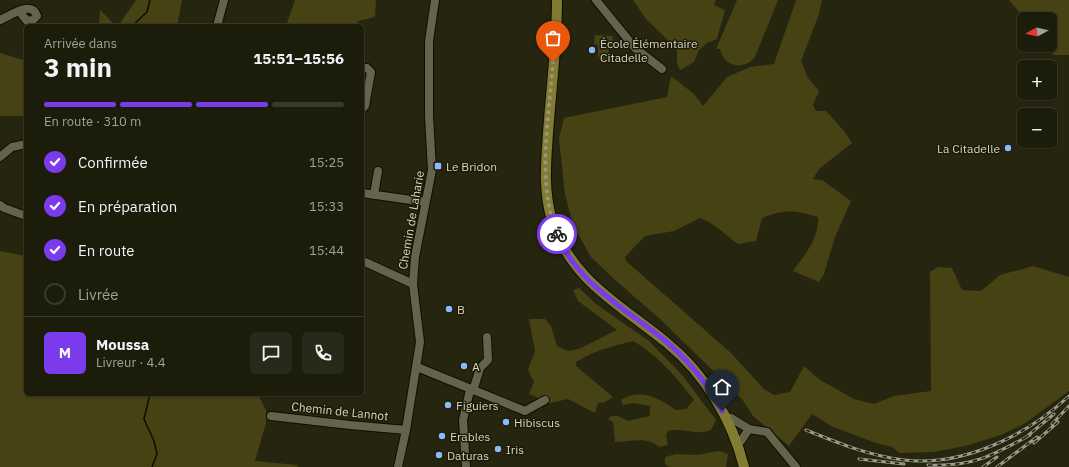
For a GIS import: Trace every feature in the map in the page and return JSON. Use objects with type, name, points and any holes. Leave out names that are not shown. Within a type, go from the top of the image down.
[{"type":"main road","points":[[554,0],[556,21]]},
{"type":"main road","points":[[557,0],[545,171],[548,205],[552,219],[566,251],[575,266],[600,291],[668,344],[700,377],[715,398],[729,424],[739,448],[744,467]]},
{"type":"main road","points":[[600,291],[644,320],[682,350],[702,371],[731,418],[741,441],[748,467]]},
{"type":"street","points":[[218,24],[224,0]]},
{"type":"street","name":"Chemin de Laharie","points":[[398,467],[406,430],[420,342],[413,284],[415,257],[432,163],[429,116],[429,41],[436,0]]},
{"type":"street","points":[[596,0],[635,48],[662,69]]},
{"type":"street","points":[[0,20],[19,11]]},
{"type":"street","points":[[364,68],[367,68],[370,72],[366,81],[364,107]]},
{"type":"street","points":[[0,157],[12,147],[24,144]]},
{"type":"street","points":[[374,194],[378,171]]},
{"type":"street","points":[[364,193],[425,202]]},
{"type":"street","points":[[0,205],[24,215]]},
{"type":"street","points":[[364,262],[413,284]]},
{"type":"street","points":[[466,467],[464,420],[480,368],[488,360],[487,337]]},
{"type":"street","points":[[417,367],[525,412],[545,400]]},
{"type":"street","name":"Chemin de Lannot","points":[[271,416],[406,430]]},
{"type":"street","points":[[731,418],[749,429],[767,432],[796,467]]},
{"type":"street","points":[[741,441],[749,429]]},
{"type":"shaded area","points":[[136,0],[182,0],[177,24],[119,24]]},
{"type":"shaded area","points":[[295,0],[376,0],[375,17],[358,21],[357,24],[287,24]]},
{"type":"shaded area","points":[[633,0],[716,0],[714,5],[725,10],[717,39],[707,43],[699,50],[694,62],[680,70],[677,64],[677,49],[646,19]]},
{"type":"shaded area","points":[[737,0],[778,0],[755,57],[751,61],[740,65],[730,63],[722,55],[720,49],[716,49]]},
{"type":"shaded area","points":[[796,0],[822,0],[819,14],[801,61],[808,78],[819,91],[813,105],[816,111],[826,111],[844,131],[852,143],[819,169],[813,179],[822,180],[851,201],[835,237],[824,274],[819,282],[793,271],[814,239],[818,225],[818,217],[796,212],[777,213],[762,218],[756,241],[738,244],[715,226],[700,218],[674,231],[645,236],[625,257],[626,261],[731,353],[764,389],[774,395],[790,392],[804,366],[820,380],[854,399],[874,404],[894,396],[931,391],[930,272],[938,267],[952,268],[962,290],[981,291],[1000,275],[1033,266],[1069,277],[1069,391],[1024,424],[1001,435],[965,446],[934,452],[900,453],[892,447],[876,443],[833,427],[812,414],[789,446],[753,416],[742,399],[660,319],[591,257],[573,225],[565,194],[559,139],[564,118],[667,97],[671,76],[694,94],[703,106],[727,77],[750,67],[774,64]]},
{"type":"shaded area","points":[[1009,0],[1069,0],[1069,55],[1054,55],[1052,52],[1057,52],[1057,12],[1019,12]]},
{"type":"shaded area","points":[[100,10],[114,24],[99,24]]},
{"type":"shaded area","points":[[595,35],[613,36],[612,46],[609,46],[608,60],[598,59],[598,45],[594,44]]},
{"type":"shaded area","points":[[0,53],[24,60],[24,116],[0,116]]},
{"type":"shaded area","points":[[0,251],[24,256],[24,396],[259,396],[266,410],[266,423],[255,461],[297,465],[298,467],[0,467]]},
{"type":"shaded area","points":[[579,288],[596,304],[649,341],[682,375],[716,420],[711,430],[705,432],[679,430],[668,431],[666,436],[668,445],[659,447],[649,442],[638,440],[615,442],[613,422],[608,419],[611,416],[618,416],[628,421],[650,416],[650,406],[634,403],[623,405],[621,400],[628,396],[650,396],[676,410],[686,409],[694,400],[659,360],[633,341],[596,352],[576,362],[576,366],[613,397],[605,402],[598,403],[595,413],[568,399],[550,403],[529,394],[534,382],[528,370],[535,351],[529,319],[545,319],[551,326],[557,346],[568,351],[579,349],[617,330],[578,301],[573,290]]},
{"type":"shaded area","points":[[719,451],[728,454],[726,467],[669,467],[665,464],[665,457],[676,454],[697,455]]},
{"type":"waterway","points":[[134,24],[147,12],[150,0]]},
{"type":"waterway","points":[[150,396],[144,419],[154,441],[157,454],[152,467]]},
{"type":"railway","points":[[806,430],[830,440],[879,455],[904,460],[927,461],[972,453],[993,445],[1034,423],[1069,396]]},
{"type":"railway","points":[[1052,424],[1069,406]]},
{"type":"railway","points":[[1025,438],[1054,414]]},
{"type":"railway","points":[[1034,443],[1058,422]]},
{"type":"railway","points":[[928,465],[957,464],[981,459],[1030,435]]},
{"type":"railway","points":[[997,467],[1037,437]]},
{"type":"railway","points":[[983,467],[997,457]]},
{"type":"railway","points":[[859,459],[904,464]]},
{"type":"way so far","points":[[553,62],[545,171],[548,205],[557,234]]},
{"type":"place","name":"École Élémentaire Citadelle","points":[[592,50]]},
{"type":"place","name":"La Citadelle","points":[[1008,148]]},
{"type":"place","name":"Le Bridon","points":[[438,166]]},
{"type":"place","name":"B","points":[[449,309]]},
{"type":"place","name":"A","points":[[464,366]]},
{"type":"place","name":"Figuiers","points":[[448,405]]},
{"type":"place","name":"Hibiscus","points":[[506,422]]},
{"type":"place","name":"Erables","points":[[442,436]]},
{"type":"place","name":"Iris","points":[[498,449]]},
{"type":"place","name":"Daturas","points":[[439,455]]},
{"type":"route","points":[[557,234],[575,266],[587,280],[608,300],[662,339],[682,357],[709,388],[722,411]]}]
